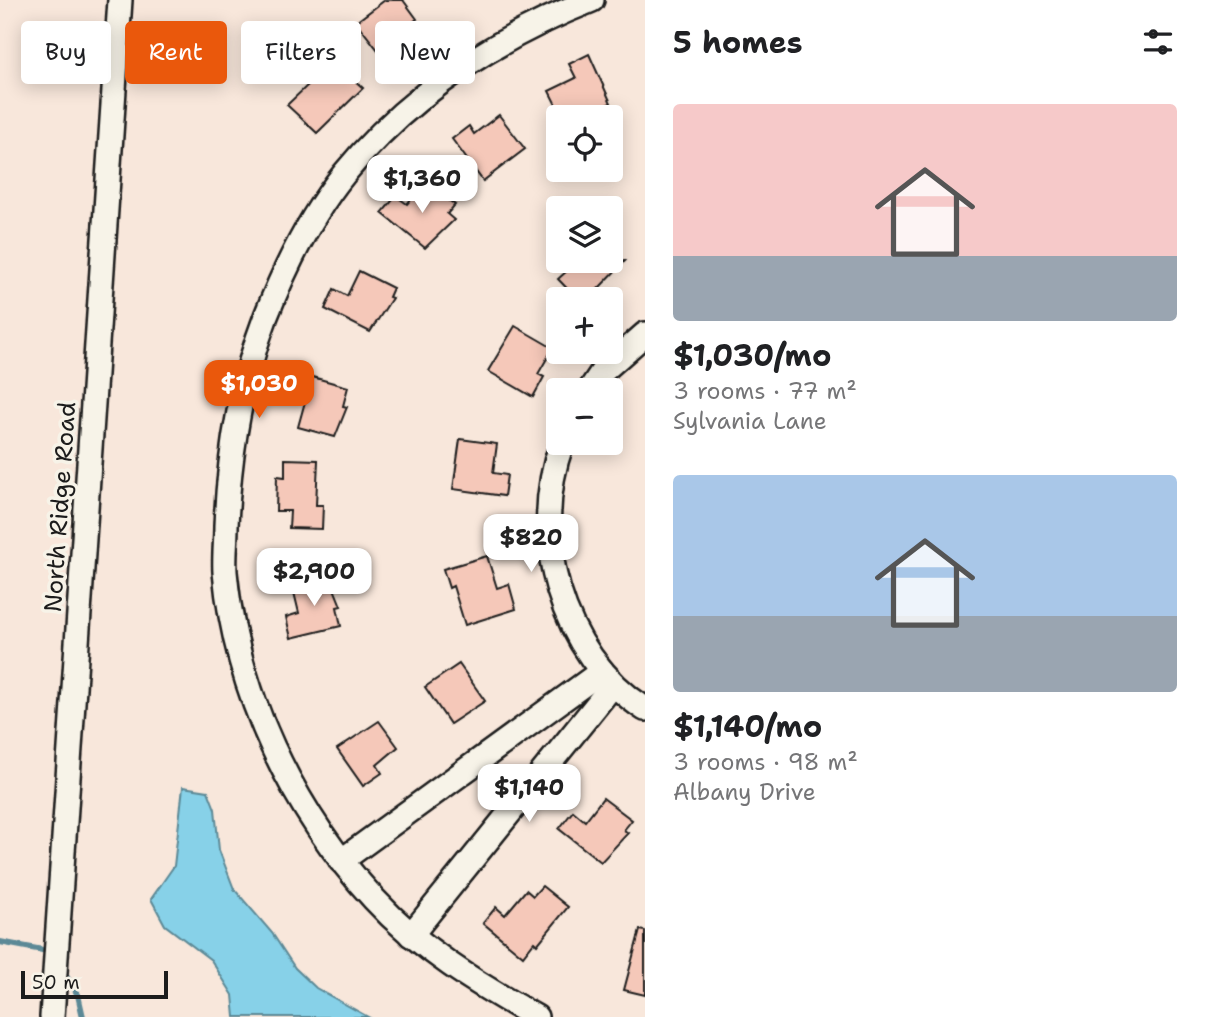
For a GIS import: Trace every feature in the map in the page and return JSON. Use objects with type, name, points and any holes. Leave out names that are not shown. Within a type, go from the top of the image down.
[{"type":"street","name":"North Ridge Road","points":[[52,1017],[120,0]]},
{"type":"street","points":[[536,1017],[475,983],[411,935],[341,861],[318,829],[272,749],[243,667],[225,571],[231,450],[251,356],[304,231],[343,175],[386,128],[452,72],[534,23],[592,0]]},
{"type":"street","points":[[598,378],[645,334]]},
{"type":"street","points":[[558,455],[547,518],[552,571],[570,620],[607,679],[645,709]]},
{"type":"street","points":[[341,861],[607,679]]},
{"type":"street","points":[[411,935],[607,679]]},
{"type":"water","points":[[183,787],[208,791],[215,809],[219,850],[234,889],[272,933],[295,968],[316,988],[368,1017],[235,1017],[233,995],[211,960],[165,925],[151,899],[174,866]]},
{"type":"building","points":[[385,0],[403,0],[417,19],[375,21],[375,46],[361,28],[361,21],[357,21]]},
{"type":"building","points":[[589,54],[611,103],[556,105],[549,91],[576,78],[569,64]]},
{"type":"building","points":[[309,84],[359,84],[363,88],[317,133],[287,105]]},
{"type":"building","points":[[499,115],[525,149],[483,181],[452,139],[469,126],[474,134]]},
{"type":"building","points":[[426,182],[455,205],[447,214],[454,220],[425,248],[382,213],[396,196],[407,204]]},
{"type":"building","points":[[359,271],[393,288],[389,297],[392,298],[370,332],[325,309],[334,289],[347,296]]},
{"type":"building","points":[[565,273],[613,273],[600,287],[566,287],[558,279]]},
{"type":"building","points":[[515,326],[546,344],[546,360],[538,374],[544,377],[533,397],[488,371]]},
{"type":"building","points":[[298,373],[348,387],[343,406],[347,407],[335,437],[298,427],[306,398],[292,395]]},
{"type":"building","points":[[460,439],[497,444],[493,473],[507,475],[504,496],[453,489]]},
{"type":"building","points":[[285,459],[318,460],[316,505],[323,505],[322,529],[289,528],[290,511],[276,511],[277,476],[285,477]]},
{"type":"building","points":[[487,556],[497,588],[509,584],[516,609],[465,625],[453,586],[449,588],[443,569]]},
{"type":"building","points":[[329,576],[341,606],[337,607],[341,626],[291,638],[286,617],[299,613],[292,584]]},
{"type":"building","points":[[459,664],[485,701],[450,724],[425,687]]},
{"type":"building","points":[[379,721],[398,747],[377,765],[382,773],[363,786],[337,749]]},
{"type":"building","points":[[603,798],[632,820],[624,830],[628,833],[601,862],[559,829],[573,811],[585,821]]},
{"type":"building","points":[[542,886],[568,907],[537,945],[534,942],[523,956],[483,923],[496,907],[505,915],[526,890],[533,896]]},
{"type":"building","points":[[640,930],[645,931],[645,995],[624,990]]},
{"type":"waterway","points":[[0,942],[53,952]]},
{"type":"waterway","points":[[63,971],[78,995],[83,1017]]}]
